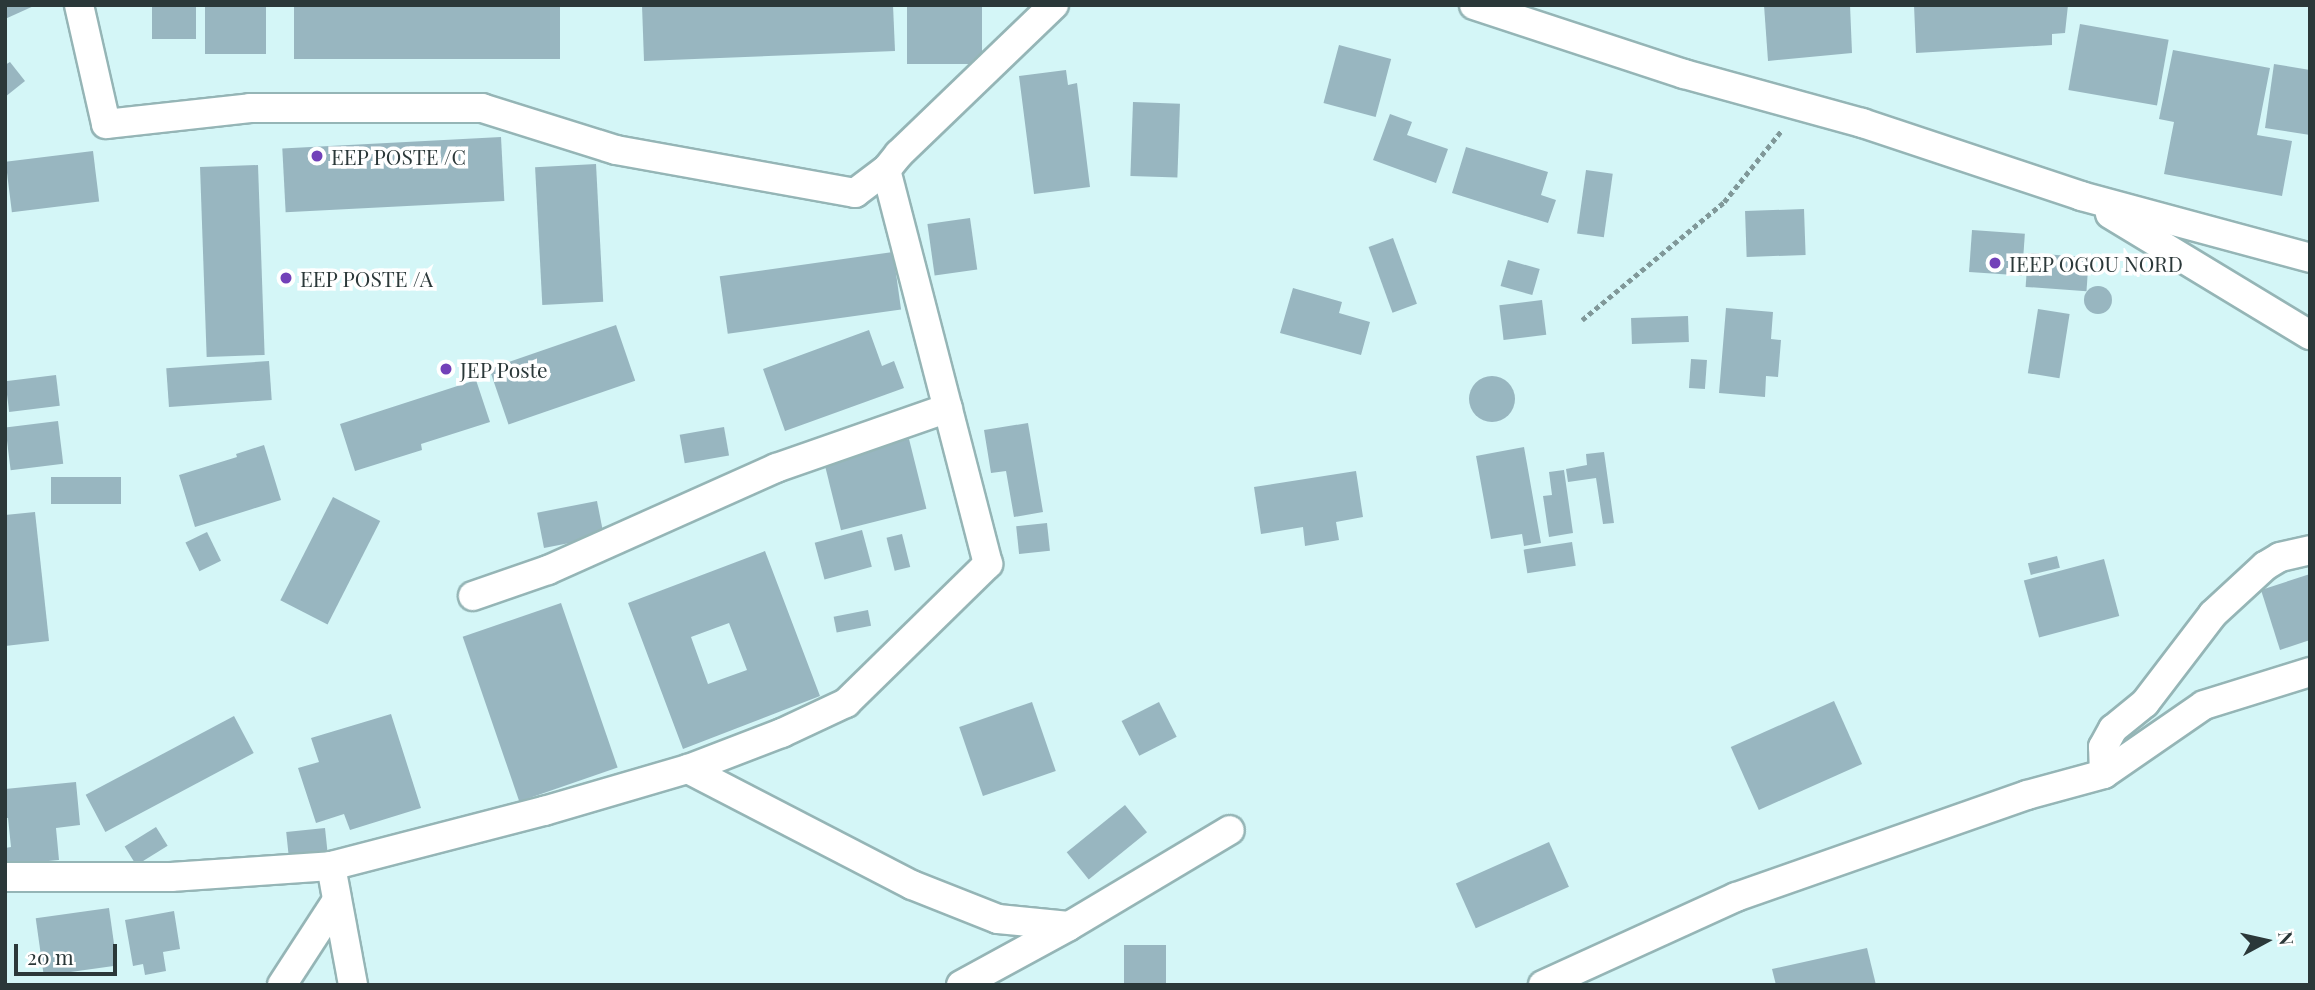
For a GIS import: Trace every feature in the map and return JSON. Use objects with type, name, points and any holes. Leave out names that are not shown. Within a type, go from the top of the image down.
[{"type":"street","points":[[79,5],[106,124],[250,108],[482,108],[615,150],[855,192],[886,170],[899,154],[1054,5]]},
{"type":"street","points":[[1474,5],[1684,74],[1862,122],[2081,196],[2310,258]]},
{"type":"street","points":[[5,877],[171,877],[331,866],[544,811],[688,769],[782,733],[846,703],[988,564],[886,170]]},
{"type":"street","points":[[2081,196],[2310,335]]},
{"type":"street","points":[[473,596],[548,570],[775,468],[948,408]]},
{"type":"street","points":[[2104,774],[2103,747],[2113,729],[2144,703],[2213,614],[2265,566],[2280,557],[2310,550]]},
{"type":"street","points":[[1543,985],[1736,897],[2027,795],[2104,774],[2204,705],[2310,672]]},
{"type":"street","points":[[688,769],[912,886],[998,919],[1069,926]]},
{"type":"street","points":[[961,985],[1069,926],[1230,830]]},
{"type":"street","points":[[331,866],[353,985]]},
{"type":"street","points":[[282,985],[336,902]]},
{"type":"path","points":[[1582,320],[1724,202],[1802,106]]},
{"type":"building","points":[[5,5],[36,5],[5,19]]},
{"type":"building","points":[[152,5],[196,5],[196,39],[152,39]]},
{"type":"building","points":[[205,5],[266,5],[266,54],[205,54]]},
{"type":"building","points":[[294,5],[560,5],[560,59],[294,59]]},
{"type":"building","points":[[642,5],[893,5],[895,51],[644,61]]},
{"type":"building","points":[[907,5],[982,5],[982,64],[907,64]]},
{"type":"building","points":[[1764,5],[1850,5],[1852,53],[1768,61]]},
{"type":"building","points":[[1914,5],[2068,5],[2065,33],[2052,34],[2052,45],[1916,53]]},
{"type":"building","points":[[2080,24],[2169,40],[2157,106],[2068,90]]},
{"type":"building","points":[[1339,45],[1391,59],[1376,117],[1323,103]]},
{"type":"building","points":[[2173,50],[2270,68],[2257,135],[2292,141],[2282,196],[2164,174],[2174,122],[2159,119]]},
{"type":"building","points":[[10,62],[25,81],[5,97],[5,65]]},
{"type":"building","points":[[2274,64],[2310,70],[2310,135],[2265,128]]},
{"type":"building","points":[[1066,70],[1068,85],[1077,83],[1090,187],[1034,194],[1019,76]]},
{"type":"building","points":[[1133,102],[1180,104],[1177,178],[1130,176]]},
{"type":"building","points":[[1390,114],[1412,122],[1407,135],[1448,149],[1436,183],[1373,160]]},
{"type":"building","points":[[501,137],[504,201],[286,212],[282,148]]},
{"type":"building","points":[[1466,147],[1548,172],[1541,195],[1556,200],[1548,223],[1452,193]]},
{"type":"building","points":[[93,151],[99,202],[12,212],[6,162]]},
{"type":"building","points":[[596,164],[603,302],[542,305],[535,167]]},
{"type":"building","points":[[258,165],[265,355],[207,357],[200,167]]},
{"type":"building","points":[[1586,170],[1613,174],[1604,237],[1577,233]]},
{"type":"building","points":[[1804,209],[1806,255],[1747,257],[1745,211]]},
{"type":"building","points":[[970,218],[977,269],[935,275],[927,224]]},
{"type":"building","points":[[1972,230],[2025,234],[2022,276],[1969,272]]},
{"type":"building","points":[[1393,238],[1417,304],[1393,313],[1369,247]]},
{"type":"building","points":[[893,252],[901,309],[728,334],[720,276]]},
{"type":"building","points":[[2028,253],[2089,257],[2086,291],[2026,287]]},
{"type":"building","points":[[1508,260],[1540,269],[1532,295],[1501,286]]},
{"type":"building","points":[[2098,286],[2108,290],[2112,300],[2108,310],[2098,314],[2088,310],[2084,300],[2088,290]]},
{"type":"building","points":[[1293,288],[1342,302],[1339,313],[1370,322],[1361,355],[1280,333]]},
{"type":"building","points":[[1542,300],[1546,335],[1504,340],[1499,305]]},
{"type":"building","points":[[1726,308],[1773,312],[1771,339],[1781,340],[1778,377],[1766,376],[1765,397],[1719,393]]},
{"type":"building","points":[[2038,309],[2070,314],[2059,378],[2028,373]]},
{"type":"building","points":[[1688,316],[1689,342],[1632,344],[1631,318]]},
{"type":"building","points":[[616,325],[635,381],[509,424],[489,369]]},
{"type":"building","points":[[869,330],[882,366],[894,361],[904,388],[785,431],[763,369]]},
{"type":"building","points":[[1691,359],[1707,360],[1705,389],[1689,388]]},
{"type":"building","points":[[269,361],[272,400],[169,407],[166,368]]},
{"type":"building","points":[[56,375],[60,406],[9,412],[5,381]]},
{"type":"building","points":[[1492,376],[1508,383],[1515,399],[1508,415],[1492,422],[1476,415],[1469,399],[1476,383]]},
{"type":"building","points":[[476,380],[490,422],[421,444],[422,450],[355,471],[340,424]]},
{"type":"building","points":[[58,421],[63,464],[11,470],[5,427]]},
{"type":"building","points":[[1028,423],[1043,512],[1014,517],[1006,471],[991,473],[984,430]]},
{"type":"building","points":[[724,427],[729,456],[685,463],[680,435]]},
{"type":"building","points":[[909,439],[926,509],[841,530],[824,460]]},
{"type":"building","points":[[264,445],[281,500],[195,527],[179,475],[237,457],[236,454]]},
{"type":"building","points":[[1524,447],[1541,543],[1524,546],[1522,534],[1491,539],[1476,456]]},
{"type":"building","points":[[1604,452],[1614,523],[1603,524],[1596,478],[1568,482],[1566,469],[1587,465],[1586,454]]},
{"type":"building","points":[[1564,470],[1573,533],[1549,537],[1543,496],[1552,495],[1549,472]]},
{"type":"building","points":[[1356,471],[1363,517],[1336,522],[1339,540],[1305,546],[1303,527],[1261,534],[1254,487]]},
{"type":"building","points":[[51,477],[121,477],[121,504],[51,504]]},
{"type":"building","points":[[333,497],[380,521],[328,624],[280,600]]},
{"type":"building","points":[[597,501],[604,536],[544,548],[537,513]]},
{"type":"building","points":[[35,512],[49,641],[5,646],[5,515]]},
{"type":"building","points":[[1047,523],[1050,551],[1019,554],[1016,526]]},
{"type":"building","points":[[862,530],[872,567],[825,579],[815,543]]},
{"type":"building","points":[[207,532],[221,561],[199,571],[185,543]]},
{"type":"building","points":[[902,534],[910,567],[895,571],[886,538]]},
{"type":"building","points":[[1572,542],[1576,566],[1527,573],[1524,550]]},
{"type":"building","points":[[765,551],[820,696],[683,749],[628,603]],"holes":[[[729,623],[747,670],[708,684],[691,637]]]},
{"type":"building","points":[[2057,556],[2060,568],[2031,575],[2028,563]]},
{"type":"building","points":[[2104,559],[2119,616],[2039,637],[2024,580]]},
{"type":"building","points":[[2310,574],[2310,640],[2280,650],[2261,590]]},
{"type":"building","points":[[561,603],[618,768],[519,801],[463,637]]},
{"type":"building","points":[[868,610],[871,626],[837,632],[834,617]]},
{"type":"building","points":[[1834,701],[1862,764],[1759,810],[1731,747]]},
{"type":"building","points":[[1032,702],[1056,771],[983,796],[959,727]]},
{"type":"building","points":[[1159,702],[1177,737],[1139,756],[1122,721]]},
{"type":"building","points":[[391,714],[421,808],[350,830],[344,814],[316,823],[298,768],[319,762],[311,738]]},
{"type":"building","points":[[234,716],[254,753],[105,832],[86,795]]},
{"type":"building","points":[[76,782],[80,825],[56,828],[59,860],[5,865],[5,848],[11,847],[8,818],[5,818],[5,789]]},
{"type":"building","points":[[1125,805],[1147,832],[1089,879],[1067,852]]},
{"type":"building","points":[[156,827],[168,846],[136,865],[125,847]]},
{"type":"building","points":[[325,828],[328,859],[289,863],[286,832]]},
{"type":"building","points":[[1549,842],[1569,887],[1476,928],[1456,883]]},
{"type":"building","points":[[109,908],[117,965],[44,976],[36,918]]},
{"type":"building","points":[[174,911],[180,949],[163,952],[166,971],[145,975],[143,964],[133,966],[125,920]]},
{"type":"building","points":[[1124,945],[1166,945],[1166,985],[1124,985]]},
{"type":"building","points":[[1867,948],[1876,985],[1776,985],[1772,969]]},
{"type":"place","name":"EEP POSTE /C","points":[[317,156]]},
{"type":"place","name":"IEEP OGOU NORD","points":[[1995,263]]},
{"type":"place","name":"EEP POSTE /A","points":[[286,278]]},
{"type":"place","name":"JEP Poste","points":[[446,369]]}]
